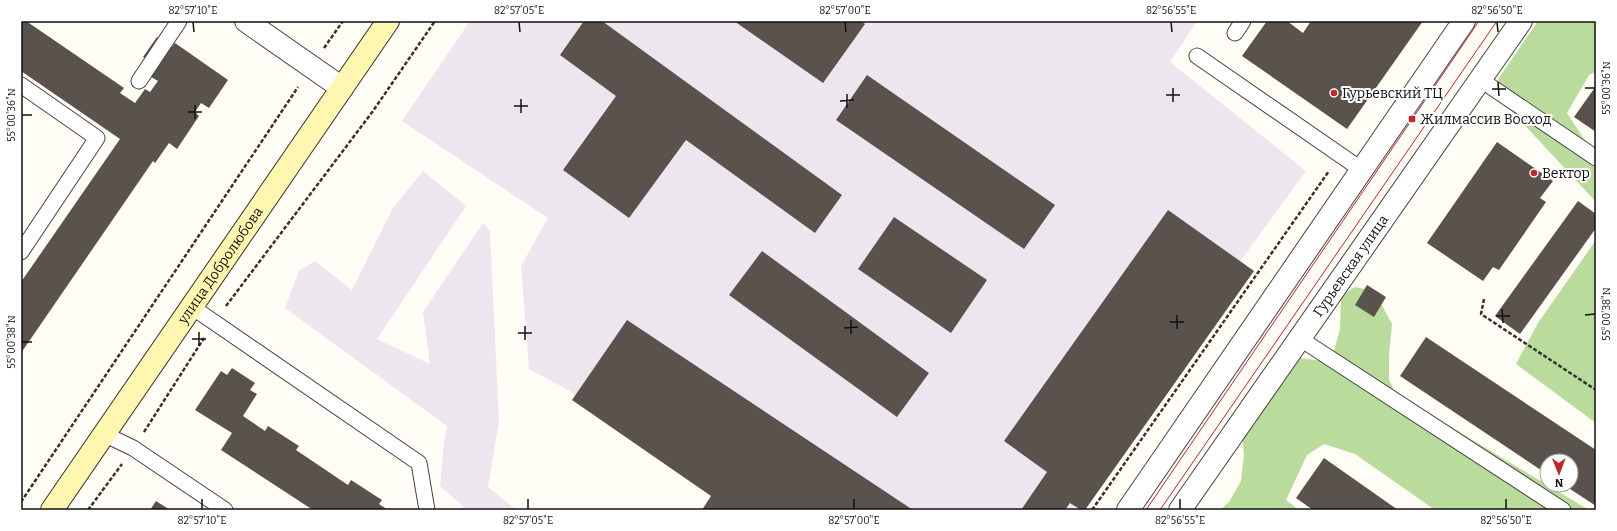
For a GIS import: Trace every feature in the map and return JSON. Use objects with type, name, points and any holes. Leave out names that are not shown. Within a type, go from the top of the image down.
[{"type":"main road","name":"улица Добролюбова","points":[[52,510],[388,21]]},
{"type":"street","points":[[246,21],[342,88]]},
{"type":"street","points":[[1128,510],[1464,21]]},
{"type":"street","name":"Гурьевская улица","points":[[1180,510],[1521,21]]},
{"type":"lane","points":[[139,81],[178,21]]},
{"type":"lane","points":[[1197,56],[1362,170]]},
{"type":"lane","points":[[1481,80],[1596,158]]},
{"type":"lane","points":[[21,85],[97,138],[21,252]]},
{"type":"lane","points":[[192,307],[419,463],[427,510]]},
{"type":"lane","points":[[1300,338],[1563,510]]},
{"type":"lane","points":[[104,434],[134,448],[225,510]]},
{"type":"path","points":[[21,502],[343,21]]},
{"type":"path","points":[[88,510],[134,448],[214,322],[373,111],[435,21]]},
{"type":"path","points":[[1092,510],[1341,155]]},
{"type":"path","points":[[1484,299],[1481,314],[1596,390]]},
{"type":"shaded area","points":[[470,21],[1197,21],[1170,62],[1306,171],[1249,249],[1074,510],[702,510],[714,491],[570,391],[529,369],[521,266],[548,218],[402,121]]},
{"type":"shaded area","points":[[423,171],[466,206],[377,339],[430,364],[423,312],[483,223],[490,231],[499,422],[488,487],[517,510],[460,510],[463,506],[440,486],[447,426],[285,308],[299,271],[315,261],[352,290],[393,208]]},
{"type":"green space","points":[[1538,21],[1596,21],[1596,72],[1589,75],[1567,113],[1586,142],[1596,149],[1596,202],[1503,102],[1498,79]]},
{"type":"green space","points":[[1596,240],[1596,423],[1516,364],[1538,323]]},
{"type":"green space","points":[[1355,287],[1374,291],[1392,324],[1389,354],[1389,380],[1396,394],[1539,480],[1539,493],[1561,493],[1589,510],[1435,510],[1355,454],[1324,444],[1307,455],[1286,500],[1299,510],[1220,510],[1229,502],[1241,481],[1244,455],[1242,434],[1292,357],[1331,362],[1340,329],[1341,296]]},
{"type":"building","points":[[21,21],[26,21],[124,88],[120,93],[135,103],[145,89],[150,92],[158,81],[151,77],[158,67],[143,57],[157,37],[172,47],[175,43],[228,80],[209,108],[201,103],[195,112],[199,116],[177,149],[169,143],[155,163],[153,161],[21,353],[21,282],[120,139],[21,71]]},
{"type":"building","points":[[584,21],[602,21],[842,195],[815,233],[686,140],[629,218],[563,170],[616,96],[560,55]]},
{"type":"building","points":[[734,21],[861,21],[865,24],[823,83]]},
{"type":"building","name":"Гурьевский ТЦ","points":[[1267,21],[1287,21],[1303,33],[1311,21],[1423,21],[1347,129],[1242,56]]},
{"type":"building","points":[[867,75],[1055,205],[1024,249],[836,120]]},
{"type":"building","points":[[1596,86],[1596,132],[1574,117]]},
{"type":"building","points":[[1497,142],[1553,181],[1540,198],[1546,202],[1499,270],[1493,267],[1483,281],[1427,243]]},
{"type":"building","points":[[1578,201],[1596,214],[1596,228],[1520,334],[1495,316]]},
{"type":"building","points":[[1168,210],[1254,271],[1085,510],[1081,510],[1070,503],[1065,510],[1021,510],[1047,472],[1004,441]]},
{"type":"building","points":[[894,217],[987,280],[951,333],[858,269]]},
{"type":"building","points":[[762,251],[929,373],[897,417],[729,295]]},
{"type":"building","points":[[1367,285],[1386,297],[1374,317],[1355,305]]},
{"type":"building","points":[[627,320],[913,510],[702,510],[711,496],[572,400]]},
{"type":"building","points":[[1426,337],[1596,450],[1596,506],[1576,493],[1579,493],[1579,453],[1539,453],[1539,469],[1400,376]]},
{"type":"building","points":[[232,368],[255,383],[250,390],[257,394],[243,416],[265,431],[268,426],[299,446],[296,450],[348,485],[351,480],[382,500],[379,504],[388,510],[313,510],[221,450],[232,433],[195,410],[221,371],[227,375]]},
{"type":"building","points":[[1324,458],[1398,510],[1313,510],[1296,498]]},
{"type":"building","points":[[156,501],[170,510],[150,510]]},
{"type":"tram line","points":[[1146,510],[1479,21]]},
{"type":"tram line","points":[[1160,510],[1497,21]]},
{"type":"place","name":"Гурьевский ТЦ","points":[[1334,93]]},
{"type":"place","name":"Жилмассив Восход","points":[[1412,119]]},
{"type":"place","name":"Вектор","points":[[1534,173]]}]
